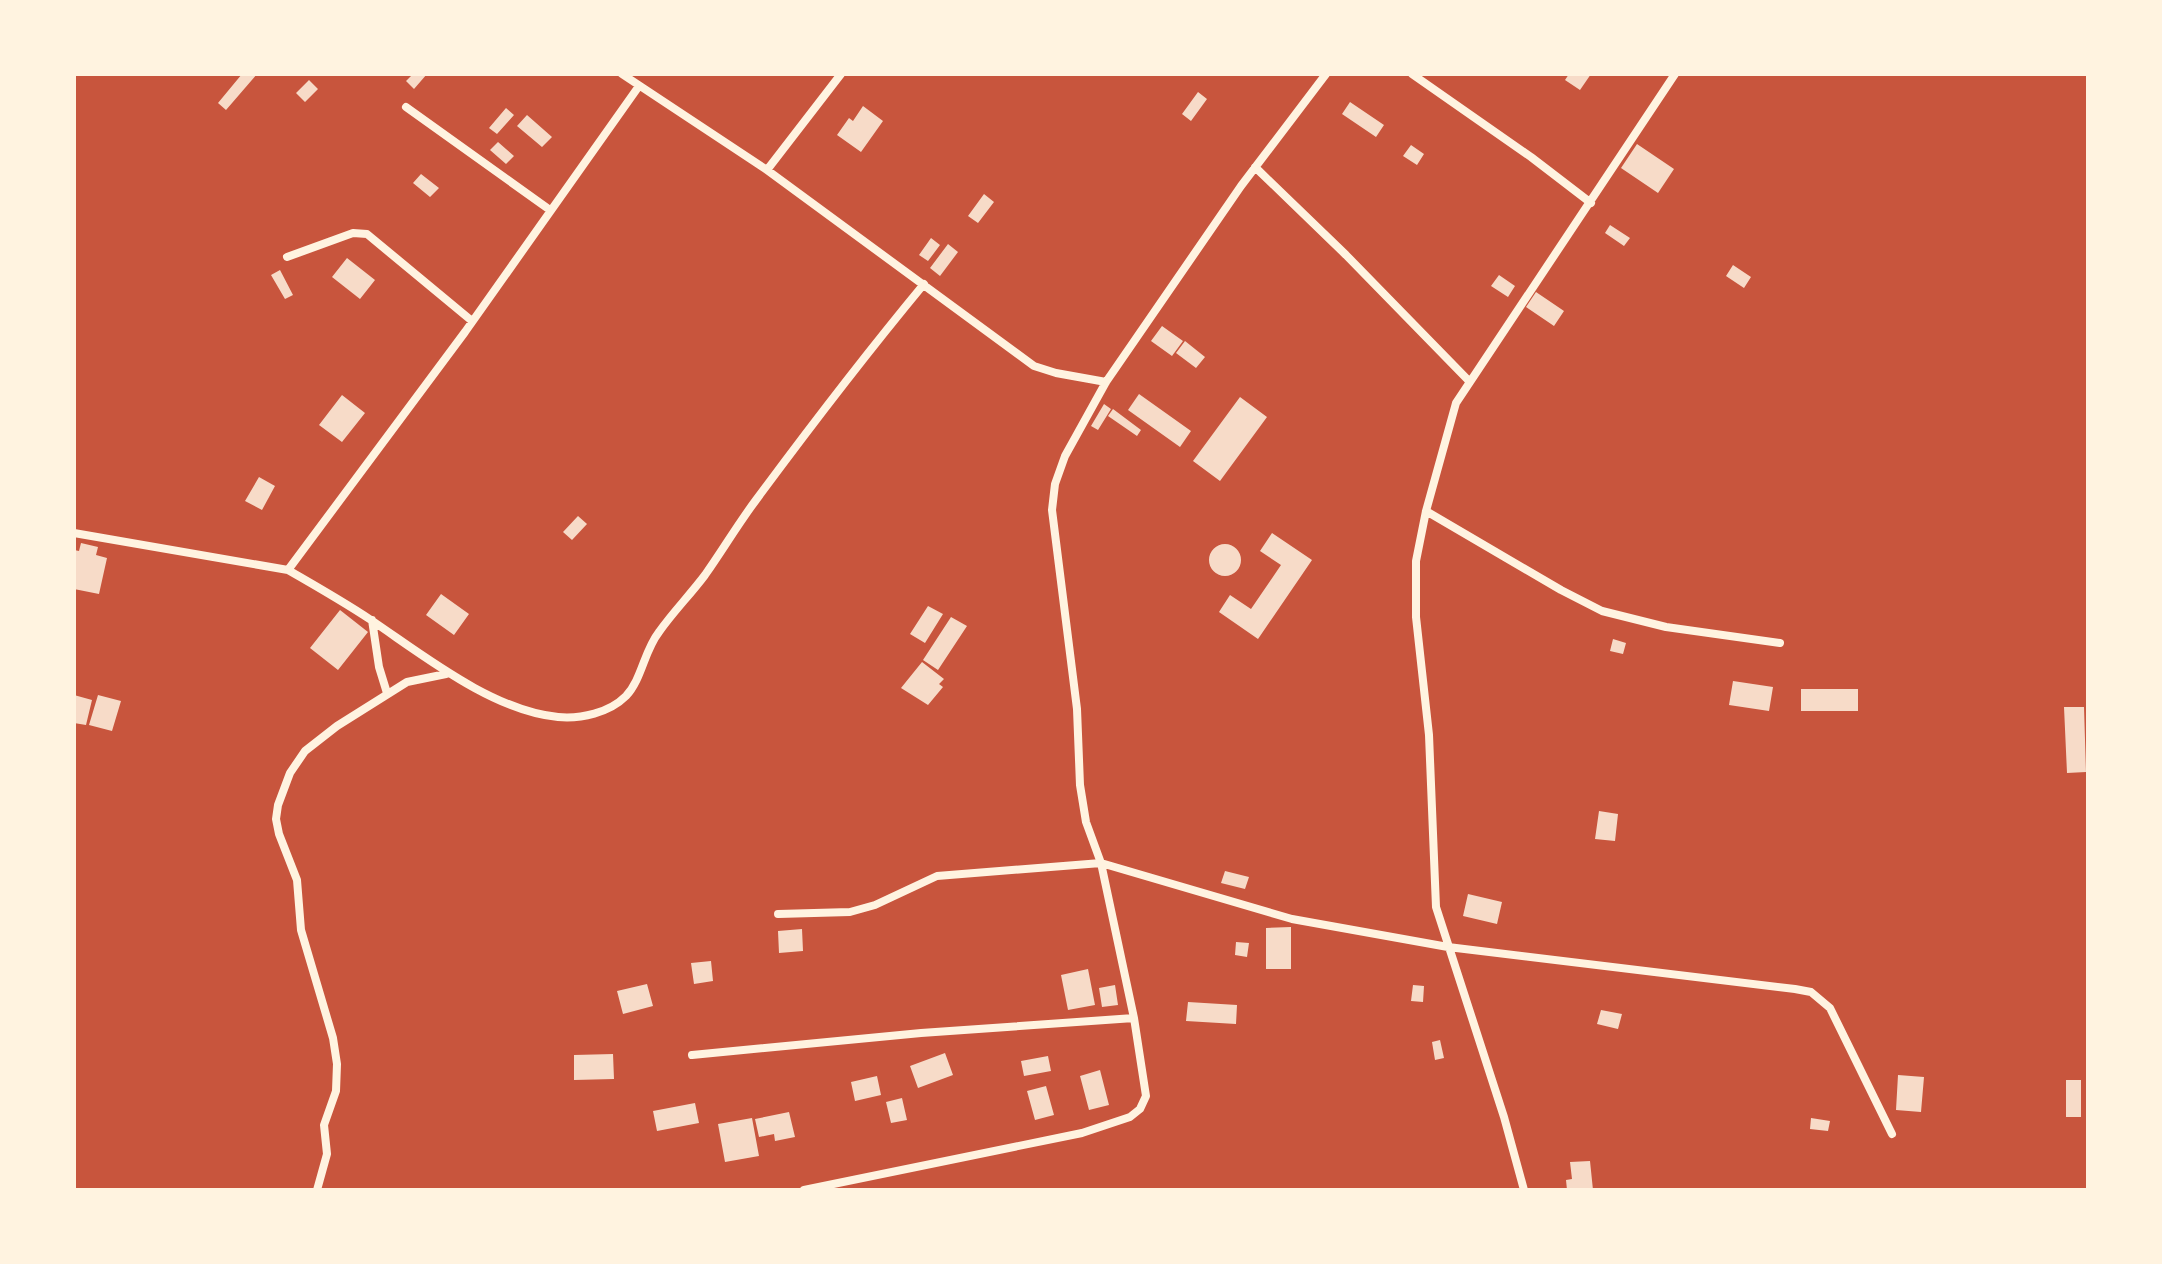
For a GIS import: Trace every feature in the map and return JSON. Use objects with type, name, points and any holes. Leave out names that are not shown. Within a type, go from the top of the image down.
[{"type":"street","points":[[622,74],[767,170],[1034,366],[1106,382]]},
{"type":"street","points":[[767,170],[841,74]]},
{"type":"street","points":[[804,1190],[1082,1133],[1130,1117],[1140,1109],[1146,1096],[1134,1018],[1101,863],[1086,822],[1080,785],[1077,709],[1052,510],[1055,484],[1065,456],[1106,382],[1255,167],[1326,74]]},
{"type":"street","points":[[1412,74],[1591,203]]},
{"type":"street","points":[[1524,1190],[1504,1117],[1436,907],[1429,735],[1414,589],[1416,561],[1426,511],[1456,403],[1675,74]]},
{"type":"street","points":[[288,570],[472,321],[639,86]]},
{"type":"street","points":[[406,107],[550,210]]},
{"type":"street","points":[[1255,167],[1469,381]]},
{"type":"street","points":[[287,257],[353,233],[367,234],[472,321]]},
{"type":"street","points":[[74,533],[288,570],[372,620],[447,674],[518,707],[558,717],[606,710],[625,697],[636,680],[645,652],[657,634],[704,576],[756,501],[888,326],[924,284]]},
{"type":"street","points":[[1426,511],[1602,611],[1666,627],[1780,643]]},
{"type":"street","points":[[372,620],[379,667],[387,693]]},
{"type":"street","points":[[315,1189],[327,1154],[324,1125],[336,1091],[337,1064],[333,1038],[301,930],[297,880],[279,834],[278,805],[290,773],[305,751],[407,682],[447,674]]},
{"type":"street","points":[[778,914],[850,912],[875,905],[937,876],[1101,863],[1292,919],[1448,947],[1811,992],[1830,1008],[1840,1025],[1892,1134]]},
{"type":"street","points":[[692,1055],[935,1032],[1134,1018]]},
{"type":"building","points":[[242,74],[257,74],[226,110],[218,103]]},
{"type":"building","points":[[413,74],[427,74],[414,89],[406,81]]},
{"type":"building","points":[[1569,74],[1591,74],[1580,90],[1565,80]]},
{"type":"building","points":[[309,80],[318,89],[305,102],[296,93]]},
{"type":"building","points":[[1198,92],[1207,99],[1191,121],[1182,114]]},
{"type":"building","points":[[1350,102],[1384,125],[1376,137],[1342,114]]},
{"type":"building","points":[[863,106],[883,121],[861,152],[837,135],[849,118],[853,121]]},
{"type":"building","points":[[506,108],[514,115],[497,134],[489,128]]},
{"type":"building","points":[[527,115],[552,137],[542,147],[517,126]]},
{"type":"building","points":[[498,142],[514,156],[506,164],[490,150]]},
{"type":"building","points":[[1637,144],[1674,169],[1658,193],[1621,168]]},
{"type":"building","points":[[1411,145],[1424,154],[1417,165],[1403,156]]},
{"type":"building","points":[[421,174],[439,188],[430,197],[413,183]]},
{"type":"building","points":[[984,194],[994,202],[978,223],[968,216]]},
{"type":"building","points":[[1610,225],[1630,238],[1624,246],[1605,233]]},
{"type":"building","points":[[931,238],[940,245],[928,261],[919,255]]},
{"type":"building","points":[[948,244],[958,252],[940,276],[930,268]]},
{"type":"building","points":[[347,258],[375,280],[360,299],[332,277]]},
{"type":"building","points":[[1733,265],[1751,277],[1744,288],[1726,276]]},
{"type":"building","points":[[280,270],[293,295],[285,299],[271,275]]},
{"type":"building","points":[[1499,275],[1515,286],[1508,297],[1491,286]]},
{"type":"building","points":[[1536,292],[1564,311],[1554,326],[1526,307]]},
{"type":"building","points":[[1162,326],[1183,341],[1172,356],[1151,341]]},
{"type":"building","points":[[1185,341],[1205,357],[1196,368],[1176,353]]},
{"type":"building","points":[[1139,394],[1191,431],[1180,447],[1128,410]]},
{"type":"building","points":[[342,395],[365,413],[342,442],[319,425]]},
{"type":"building","points":[[1240,397],[1267,417],[1220,481],[1193,461]]},
{"type":"building","points":[[1104,404],[1111,409],[1098,430],[1091,426]]},
{"type":"building","points":[[1113,409],[1141,430],[1137,436],[1108,416]]},
{"type":"building","points":[[259,477],[275,486],[262,510],[245,501]]},
{"type":"building","points":[[578,516],[587,524],[572,540],[563,532]]},
{"type":"building","points":[[1272,533],[1312,560],[1258,639],[1219,612],[1230,595],[1251,609],[1281,565],[1260,551]]},
{"type":"building","points":[[81,543],[98,547],[96,555],[107,558],[99,594],[74,589],[74,550],[79,551]]},
{"type":"building","points":[[1225,544],[1236,549],[1241,560],[1236,571],[1225,576],[1214,571],[1209,560],[1214,549]]},
{"type":"building","points":[[441,594],[469,614],[454,635],[426,615]]},
{"type":"building","points":[[928,606],[943,614],[925,643],[910,634]]},
{"type":"building","points":[[340,610],[368,632],[338,670],[310,648]]},
{"type":"building","points":[[951,617],[967,626],[938,670],[923,660]]},
{"type":"building","points":[[1613,639],[1626,643],[1623,654],[1610,651]]},
{"type":"building","points":[[922,662],[944,679],[939,684],[943,687],[928,705],[901,688]]},
{"type":"building","points":[[1733,681],[1773,687],[1769,711],[1729,705]]},
{"type":"building","points":[[1801,689],[1858,689],[1858,711],[1801,711]]},
{"type":"building","points":[[74,695],[92,700],[86,725],[74,723]]},
{"type":"building","points":[[98,695],[121,701],[112,731],[89,725]]},
{"type":"building","points":[[2064,707],[2084,707],[2086,772],[2067,773]]},
{"type":"building","points":[[1599,811],[1618,814],[1615,841],[1595,839]]},
{"type":"building","points":[[1225,871],[1249,877],[1245,889],[1221,883]]},
{"type":"building","points":[[1468,894],[1502,902],[1497,924],[1463,916]]},
{"type":"building","points":[[1291,927],[1291,969],[1266,969],[1266,928]]},
{"type":"building","points":[[802,929],[803,951],[779,953],[778,931]]},
{"type":"building","points":[[1236,942],[1249,943],[1247,957],[1235,955]]},
{"type":"building","points":[[711,961],[713,981],[694,984],[691,963]]},
{"type":"building","points":[[1088,969],[1095,1005],[1068,1010],[1061,975]]},
{"type":"building","points":[[647,984],[653,1006],[623,1014],[617,991]]},
{"type":"building","points":[[1115,985],[1118,1005],[1102,1007],[1099,988]]},
{"type":"building","points":[[1413,985],[1424,986],[1423,1002],[1411,1001]]},
{"type":"building","points":[[1188,1002],[1237,1005],[1236,1024],[1186,1021]]},
{"type":"building","points":[[1601,1010],[1622,1014],[1618,1029],[1597,1024]]},
{"type":"building","points":[[1440,1040],[1444,1058],[1435,1060],[1432,1042]]},
{"type":"building","points":[[945,1053],[953,1075],[918,1088],[910,1066]]},
{"type":"building","points":[[613,1054],[614,1079],[574,1080],[574,1055]]},
{"type":"building","points":[[1048,1056],[1051,1071],[1024,1076],[1021,1061]]},
{"type":"building","points":[[1100,1070],[1109,1105],[1089,1110],[1080,1076]]},
{"type":"building","points":[[1898,1075],[1924,1077],[1921,1112],[1896,1110]]},
{"type":"building","points":[[877,1076],[881,1095],[855,1101],[851,1082]]},
{"type":"building","points":[[2066,1080],[2081,1080],[2081,1117],[2066,1117]]},
{"type":"building","points":[[1046,1086],[1054,1115],[1035,1120],[1027,1091]]},
{"type":"building","points":[[902,1098],[907,1120],[891,1123],[886,1102]]},
{"type":"building","points":[[695,1103],[699,1123],[657,1131],[653,1111]]},
{"type":"building","points":[[789,1112],[795,1137],[775,1141],[774,1134],[759,1137],[755,1119]]},
{"type":"building","points":[[752,1118],[759,1156],[725,1162],[718,1124]]},
{"type":"building","points":[[1811,1118],[1830,1121],[1828,1131],[1810,1129]]},
{"type":"building","points":[[1590,1161],[1593,1190],[1567,1190],[1566,1180],[1572,1179],[1570,1162]]}]
